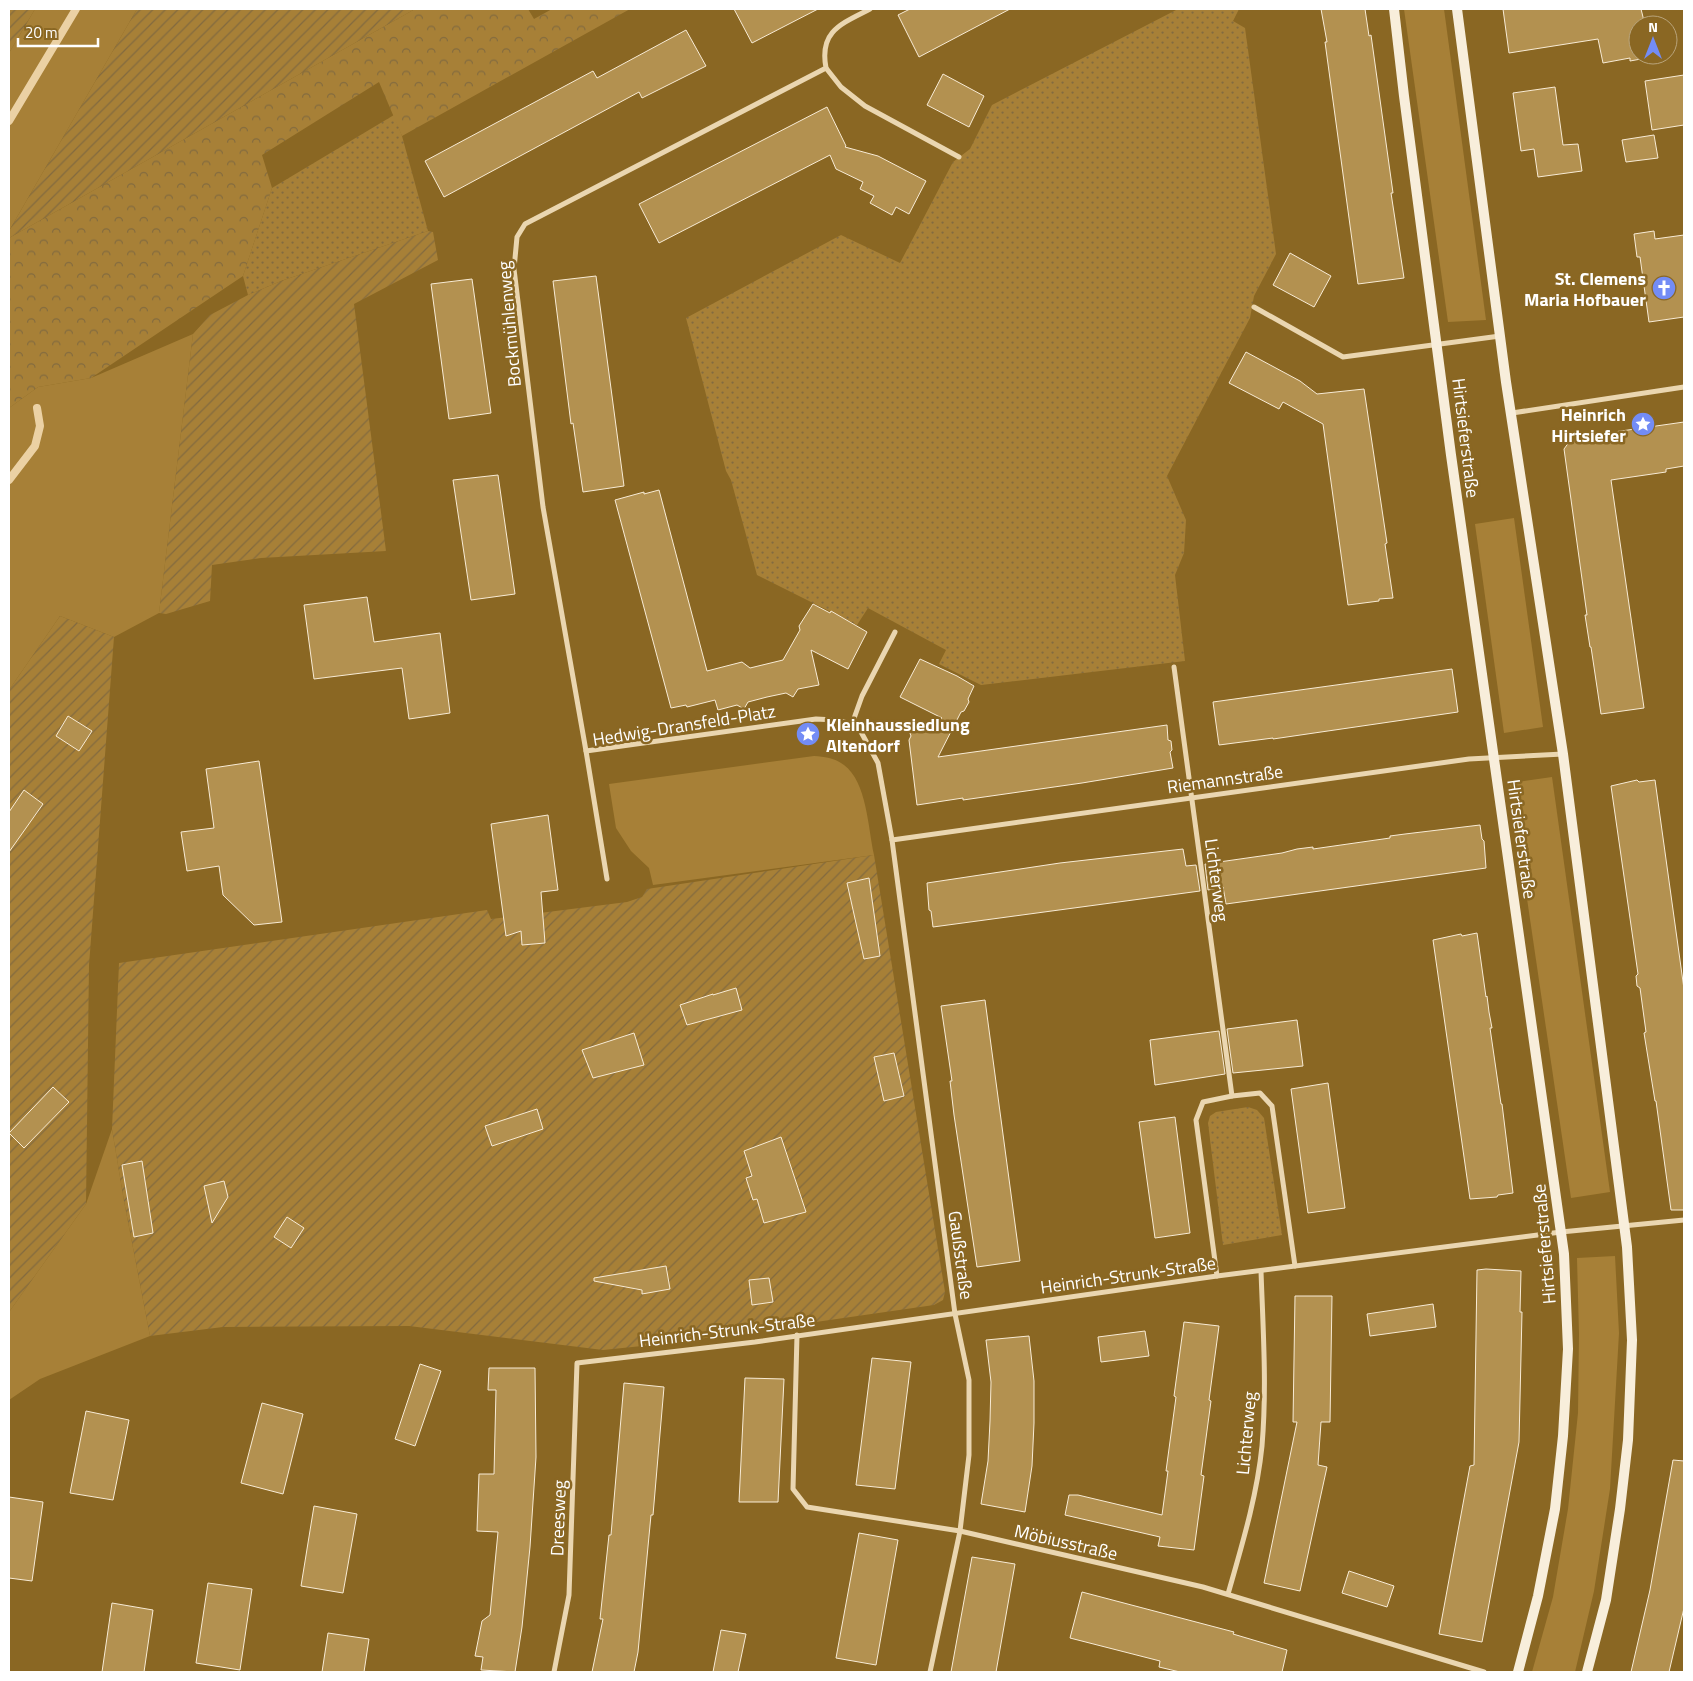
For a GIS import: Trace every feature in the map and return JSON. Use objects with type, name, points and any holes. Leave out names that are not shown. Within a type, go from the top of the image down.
[{"type":"main road","name":"Hirtsieferstraße","points":[[1394,9],[1460,520],[1564,1254],[1568,1349],[1563,1436],[1555,1509],[1538,1596],[1518,1672]]},
{"type":"main road","points":[[1457,9],[1500,336],[1563,754],[1629,1264],[1632,1340],[1628,1440],[1606,1600],[1587,1672]]},
{"type":"street","points":[[870,9],[838,25],[827,40],[824,57],[826,68],[841,87],[865,106],[959,157]]},
{"type":"street","name":"Bockmühlenweg","points":[[586,751],[543,507],[514,269],[517,237],[526,224],[826,68]]},
{"type":"street","points":[[1254,307],[1342,357],[1500,336]]},
{"type":"street","points":[[1512,413],[1684,386]]},
{"type":"street","points":[[892,840],[878,763],[861,732],[852,724],[862,696],[895,632]]},
{"type":"street","name":"Lichterweg","points":[[1174,667],[1232,1096]]},
{"type":"street","name":"Hedwig-Dransfeld-Platz","points":[[607,879],[586,751],[816,719],[835,720],[852,724]]},
{"type":"street","name":"Riemannstraße","points":[[892,840],[1469,759],[1563,754]]},
{"type":"street","name":"Gaußstraße","points":[[892,840],[955,1314],[970,1380],[969,1455],[960,1531],[930,1672]]},
{"type":"street","points":[[1217,1276],[1196,1120],[1203,1102],[1232,1096],[1260,1093],[1272,1106],[1295,1266]]},
{"type":"street","name":"Heinrich-Strunk-Straße","points":[[577,1363],[755,1342],[1217,1276],[1562,1232],[1684,1220]]},
{"type":"street","name":"Lichterweg","points":[[1228,1594],[1248,1522],[1262,1446],[1265,1367],[1261,1271]]},
{"type":"street","name":"Möbiusstraße","points":[[797,1335],[793,1489],[807,1507],[960,1531],[1228,1594],[1484,1672]]},
{"type":"street","name":"Dreesweg","points":[[554,1672],[569,1594],[577,1363]]},
{"type":"green space","points":[[9,9],[35,9],[9,53]]},
{"type":"green space","points":[[35,9],[137,9],[9,231],[9,53]]},
{"type":"green space","points":[[137,9],[415,9],[9,238],[9,231]]},
{"type":"green space","points":[[415,9],[528,9],[534,19],[552,9],[630,9],[402,136],[379,82],[262,155],[272,188],[243,276],[91,378],[38,387],[9,408],[9,238]]},
{"type":"green space","points":[[1178,9],[1239,9],[1233,21],[1245,28],[1276,254],[1254,296],[1250,318],[1167,476],[1186,520],[1184,553],[1175,575],[1185,661],[981,685],[939,664],[946,650],[868,608],[857,625],[757,575],[731,480],[726,471],[686,318],[841,235],[900,263],[953,162],[970,149],[992,105]]},
{"type":"green space","points":[[1404,9],[1444,9],[1486,320],[1448,322]]},
{"type":"green space","points":[[394,115],[402,136],[428,231],[281,281],[248,295],[243,276],[272,188]]},
{"type":"green space","points":[[428,231],[433,232],[438,260],[354,304],[386,551],[261,558],[212,565],[210,601],[166,614],[159,613],[193,334],[210,315],[248,295],[281,281]]},
{"type":"green space","points":[[193,334],[159,613],[114,637],[60,616],[9,690],[9,408],[38,387],[91,378]]},
{"type":"green space","points":[[1514,518],[1543,727],[1504,733],[1475,524]]},
{"type":"green space","points":[[60,616],[114,637],[89,965],[86,1204],[9,1312],[9,690]]},
{"type":"green space","points":[[814,756],[826,757],[844,765],[858,782],[868,819],[874,855],[653,885],[649,868],[631,851],[616,828],[609,784]]},
{"type":"green space","points":[[1552,777],[1610,1192],[1571,1198],[1510,783]]},
{"type":"green space","points":[[874,855],[945,1292],[943,1300],[934,1305],[671,1343],[603,1350],[409,1326],[223,1327],[150,1336],[112,1129],[119,963],[487,910],[491,919],[627,902],[642,897],[647,889]]},
{"type":"green space","points":[[1248,1107],[1257,1110],[1264,1118],[1282,1235],[1223,1245],[1208,1123],[1210,1116],[1216,1112]]},
{"type":"green space","points":[[112,1129],[150,1336],[40,1379],[9,1400],[9,1312],[86,1204]]},
{"type":"green space","points":[[1615,1256],[1619,1333],[1610,1489],[1594,1591],[1575,1672],[1532,1672],[1553,1597],[1568,1509],[1578,1413],[1579,1334],[1577,1258]]},
{"type":"building","points":[[734,9],[818,9],[752,43]]},
{"type":"building","points":[[910,9],[1010,9],[919,57],[898,15]]},
{"type":"building","points":[[1321,9],[1365,9],[1369,36],[1371,35],[1404,278],[1358,284],[1325,42],[1327,42]]},
{"type":"building","points":[[1503,9],[1641,9],[1642,15],[1628,15],[1628,58],[1603,63],[1598,39],[1509,53]]},
{"type":"building","points":[[686,30],[706,66],[642,98],[639,92],[444,197],[425,161],[593,71],[597,78]]},
{"type":"building","points":[[943,74],[984,96],[969,127],[927,105]]},
{"type":"building","points":[[1684,75],[1684,125],[1652,130],[1645,81]]},
{"type":"building","points":[[1555,87],[1563,145],[1578,144],[1582,171],[1538,177],[1534,149],[1521,151],[1513,93]]},
{"type":"building","points":[[827,107],[845,147],[878,156],[926,181],[909,214],[896,207],[892,215],[870,203],[874,196],[860,189],[863,182],[836,169],[830,155],[659,243],[639,204]]},
{"type":"building","points":[[1654,135],[1658,158],[1626,162],[1622,140]]},
{"type":"building","name":"St. Clemens Maria Hofbauer","points":[[1654,231],[1655,239],[1684,235],[1684,317],[1649,322],[1640,257],[1637,257],[1634,234]]},
{"type":"building","points":[[1290,253],[1331,276],[1314,307],[1273,285]]},
{"type":"building","points":[[596,276],[624,486],[583,492],[573,423],[571,424],[553,281]]},
{"type":"building","points":[[472,279],[491,413],[449,419],[431,284]]},
{"type":"building","points":[[1246,352],[1300,381],[1317,394],[1364,389],[1387,543],[1385,544],[1393,598],[1348,605],[1323,424],[1283,402],[1279,409],[1229,383]]},
{"type":"building","points":[[1684,422],[1684,466],[1666,469],[1666,472],[1611,480],[1644,708],[1601,714],[1585,615],[1587,615],[1564,449],[1572,438]]},
{"type":"building","points":[[498,475],[515,594],[471,600],[453,480]]},
{"type":"building","points":[[659,490],[707,671],[742,662],[750,668],[783,660],[800,630],[799,626],[813,604],[830,613],[831,611],[867,632],[848,669],[811,650],[819,685],[798,689],[793,697],[786,693],[767,697],[748,702],[744,709],[737,705],[718,710],[715,700],[687,707],[686,705],[671,708],[615,500]]},
{"type":"building","points":[[367,597],[374,642],[440,633],[450,713],[409,719],[402,668],[314,679],[304,605]]},
{"type":"building","points":[[920,659],[974,686],[968,699],[969,702],[964,711],[961,712],[938,757],[1167,725],[1168,740],[1171,741],[1172,750],[1170,752],[1173,768],[1082,783],[917,805],[909,740],[911,736],[908,728],[942,718],[900,697]]},
{"type":"building","points":[[1452,669],[1458,712],[1219,745],[1213,702]]},
{"type":"building","points":[[68,716],[92,731],[79,751],[56,736]]},
{"type":"building","points":[[259,761],[282,922],[254,925],[223,895],[219,866],[187,871],[181,832],[214,828],[206,769]]},
{"type":"building","points":[[1637,780],[1639,782],[1655,780],[1684,989],[1684,1210],[1671,1210],[1656,1101],[1644,1033],[1646,1032],[1640,988],[1637,986],[1636,976],[1638,974],[1611,786]]},
{"type":"building","points":[[24,790],[43,804],[9,852],[9,812]]},
{"type":"building","points":[[548,815],[558,890],[541,892],[545,943],[522,945],[521,931],[506,936],[491,824]]},
{"type":"building","points":[[1480,825],[1484,841],[1486,868],[1226,904],[1223,887],[1208,890],[1205,864],[1282,853],[1297,849],[1313,847],[1313,849],[1390,838],[1390,836]]},
{"type":"building","points":[[1183,849],[1186,866],[1196,865],[1200,891],[933,927],[931,911],[929,910],[927,883],[1060,863]]},
{"type":"building","points":[[869,878],[880,956],[864,959],[847,883]]},
{"type":"building","points":[[1477,933],[1492,1028],[1490,1028],[1513,1193],[1498,1195],[1497,1197],[1470,1199],[1433,940],[1461,934],[1462,936]]},
{"type":"building","points":[[736,988],[742,1010],[687,1025],[680,1005]]},
{"type":"building","points":[[985,1000],[1020,1261],[977,1267],[954,1115],[950,1081],[952,1081],[941,1006]]},
{"type":"building","points":[[1297,1020],[1303,1066],[1233,1073],[1227,1029]]},
{"type":"building","points":[[1219,1031],[1225,1074],[1155,1085],[1150,1040]]},
{"type":"building","points":[[634,1033],[644,1065],[593,1078],[582,1050]]},
{"type":"building","points":[[894,1053],[904,1096],[884,1101],[874,1057]]},
{"type":"building","points":[[1328,1083],[1345,1208],[1308,1213],[1291,1089]]},
{"type":"building","points":[[53,1087],[69,1102],[24,1148],[9,1133]]},
{"type":"building","points":[[537,1109],[543,1129],[492,1146],[485,1126]]},
{"type":"building","points":[[1175,1117],[1190,1233],[1155,1238],[1139,1122]]},
{"type":"building","points":[[781,1137],[806,1212],[764,1223],[757,1199],[753,1200],[746,1178],[752,1176],[744,1151]]},
{"type":"building","points":[[142,1161],[153,1233],[134,1237],[122,1165]]},
{"type":"building","points":[[224,1181],[228,1197],[212,1223],[204,1186]]},
{"type":"building","points":[[287,1217],[304,1228],[291,1248],[274,1237]]},
{"type":"building","points":[[666,1266],[670,1289],[642,1294],[642,1290],[594,1281],[594,1278]]},
{"type":"building","points":[[1477,1270],[1521,1271],[1520,1312],[1522,1312],[1519,1442],[1482,1642],[1439,1634],[1470,1466],[1474,1465]]},
{"type":"building","points":[[769,1278],[773,1302],[752,1305],[749,1280]]},
{"type":"building","points":[[1295,1296],[1332,1296],[1330,1422],[1321,1422],[1318,1465],[1327,1467],[1300,1591],[1264,1583],[1297,1422],[1293,1422]]},
{"type":"building","points":[[1433,1304],[1436,1327],[1370,1336],[1367,1314]]},
{"type":"building","points":[[1184,1322],[1219,1326],[1201,1475],[1204,1476],[1194,1550],[1158,1546],[1160,1537],[1065,1515],[1069,1495],[1078,1495],[1162,1515],[1176,1397],[1174,1396]]},
{"type":"building","points":[[1145,1331],[1149,1356],[1101,1362],[1098,1337]]},
{"type":"building","points":[[1029,1336],[1034,1381],[1034,1423],[1032,1466],[1025,1512],[981,1504],[988,1461],[990,1421],[991,1382],[986,1340]]},
{"type":"building","points":[[872,1358],[911,1362],[895,1489],[856,1485]]},
{"type":"building","points":[[420,1364],[441,1371],[415,1446],[395,1439]]},
{"type":"building","points":[[489,1368],[535,1368],[536,1457],[530,1547],[522,1627],[515,1672],[481,1670],[483,1657],[475,1656],[482,1621],[490,1615],[498,1532],[477,1531],[479,1474],[494,1474],[496,1390],[488,1390]]},
{"type":"building","points":[[745,1378],[784,1379],[778,1502],[739,1502]]},
{"type":"building","points":[[624,1383],[664,1387],[653,1515],[651,1515],[638,1652],[634,1672],[592,1672],[603,1619],[600,1619],[609,1535],[611,1535]]},
{"type":"building","points":[[262,1403],[303,1414],[283,1494],[241,1483]]},
{"type":"building","points":[[86,1411],[129,1420],[113,1500],[70,1493]]},
{"type":"building","points":[[1673,1460],[1684,1461],[1684,1608],[1669,1672],[1631,1672],[1650,1590]]},
{"type":"building","points":[[9,1497],[43,1502],[32,1581],[9,1578]]},
{"type":"building","points":[[314,1506],[357,1514],[343,1593],[301,1586]]},
{"type":"building","points":[[859,1533],[898,1540],[876,1665],[836,1658]]},
{"type":"building","points":[[972,1557],[1015,1564],[996,1672],[951,1672]]},
{"type":"building","points":[[1349,1571],[1394,1586],[1387,1607],[1342,1593]]},
{"type":"building","points":[[208,1583],[252,1589],[240,1670],[196,1663]]},
{"type":"building","points":[[1082,1592],[1234,1632],[1233,1634],[1287,1650],[1282,1672],[1180,1672],[1159,1667],[1160,1661],[1070,1638]]},
{"type":"building","points":[[112,1603],[153,1610],[144,1672],[102,1672]]},
{"type":"building","points":[[721,1630],[746,1634],[738,1672],[713,1672]]},
{"type":"building","points":[[328,1633],[369,1639],[364,1672],[322,1672]]},
{"type":"waterway","points":[[9,121],[76,9]]},
{"type":"waterway","points":[[9,480],[35,446],[40,426],[37,408]]},
{"type":"place","name":"St. Clemens Maria Hofbauer","points":[[1664,288]]},
{"type":"place","name":"Heinrich Hirtsiefer","points":[[1643,424]]},
{"type":"place","name":"Kleinhaussiedlung Altendorf","points":[[808,734]]}]
